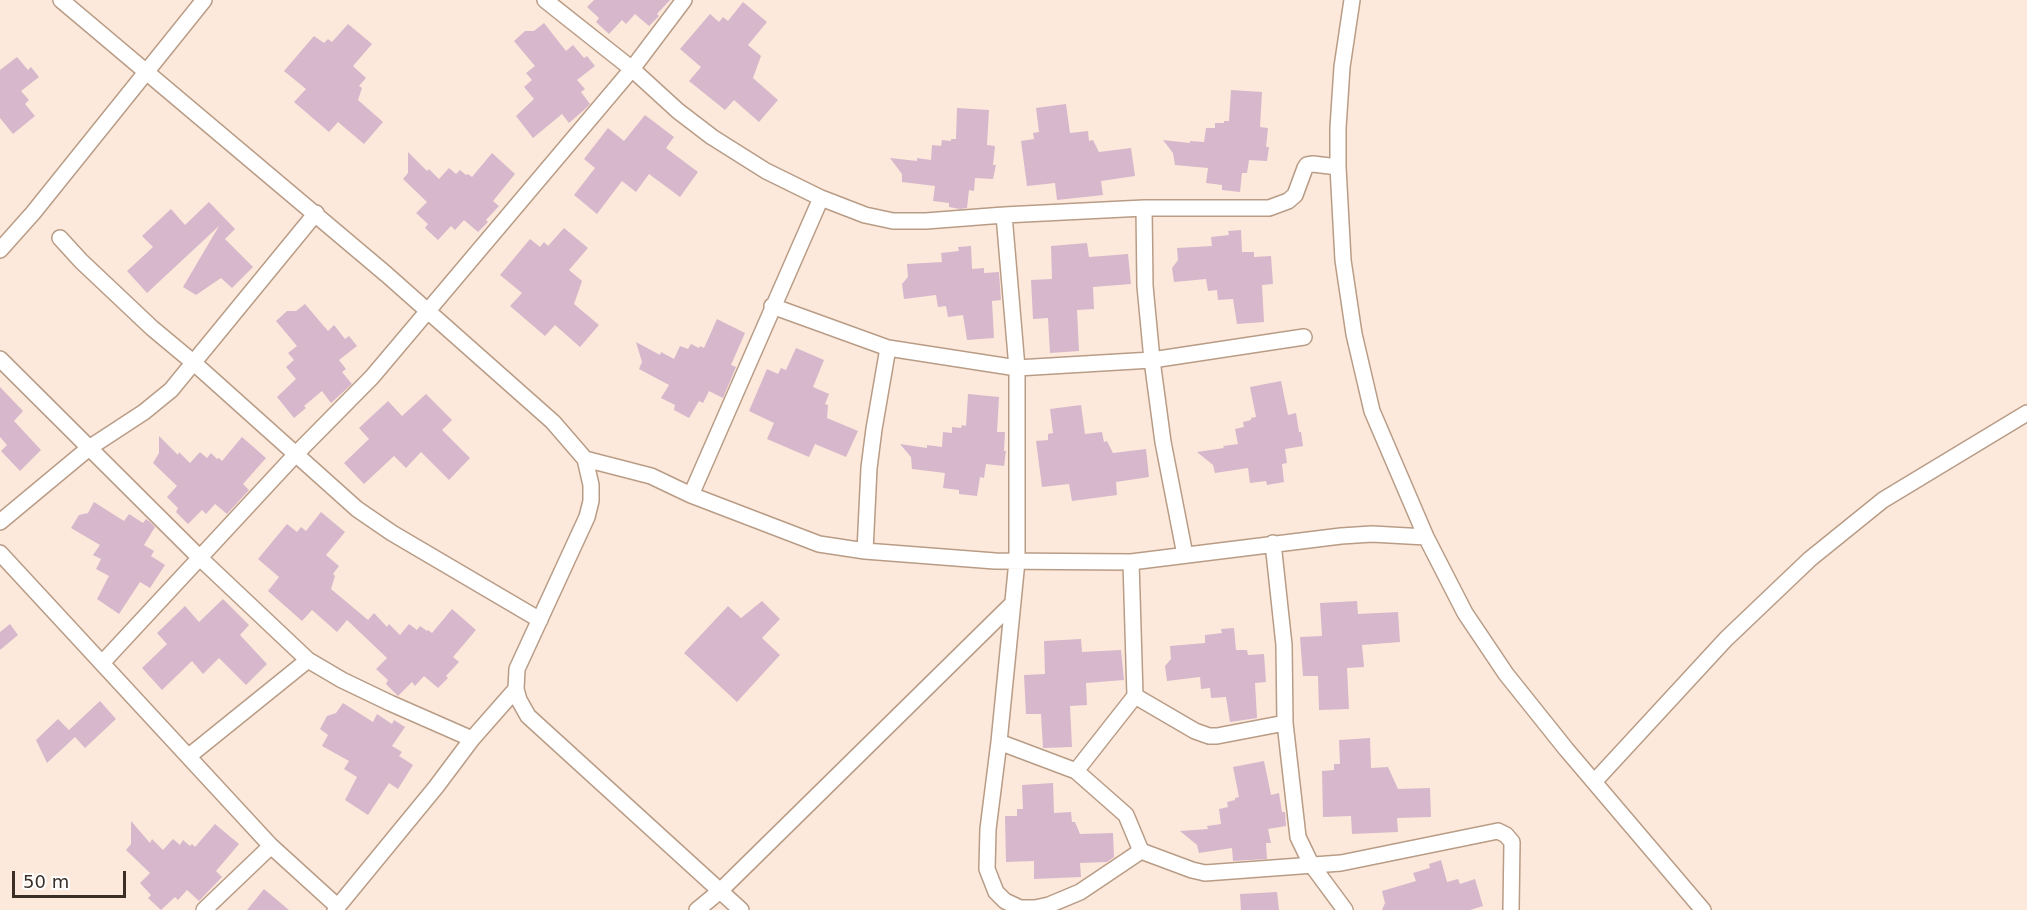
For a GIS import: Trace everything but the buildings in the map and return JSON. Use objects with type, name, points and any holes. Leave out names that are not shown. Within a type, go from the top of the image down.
[{"type":"street","points":[[61,0],[316,213],[553,422],[585,459],[591,485],[591,501],[587,517],[518,669],[516,689],[519,700],[528,716],[741,910]]},
{"type":"street","points":[[2,243],[204,0]]},
{"type":"street","points":[[545,0],[632,69],[678,111],[712,137],[766,171],[821,198],[865,215],[893,221],[926,222],[1004,215],[1144,208],[1269,208],[1288,201],[1295,195],[1307,165],[1338,167]]},
{"type":"street","points":[[103,662],[296,454],[372,377],[632,69],[684,0]]},
{"type":"street","points":[[1352,0],[1342,68],[1338,167],[1343,260],[1354,334],[1372,411],[1426,537],[1465,613],[1506,674],[1703,910]]},
{"type":"street","points":[[691,495],[821,198]]},
{"type":"street","points":[[1144,208],[1145,286],[1152,360],[1163,442],[1185,555]]},
{"type":"street","points":[[0,522],[89,448],[144,412],[171,390],[316,213]]},
{"type":"street","points":[[1004,215],[1017,368],[1017,561],[988,830],[987,868],[996,892],[1005,901],[1020,908],[1049,905],[1080,892],[1140,851]]},
{"type":"street","points":[[60,238],[152,328],[357,509],[392,533],[540,620]]},
{"type":"street","points":[[772,306],[888,348],[1017,368],[1152,360],[1304,337]]},
{"type":"street","points":[[865,550],[870,458],[888,348]]},
{"type":"street","points":[[0,359],[201,559],[308,660],[390,704],[472,739]]},
{"type":"street","points":[[1594,782],[1726,639],[1810,559],[1883,500],[2027,413]]},
{"type":"street","points":[[585,459],[651,476],[691,495],[819,544],[865,550],[995,561],[1131,562],[1341,536],[1372,534],[1426,537]]},
{"type":"street","points":[[1273,543],[1284,645],[1285,723],[1298,837],[1311,864],[1345,910]]},
{"type":"street","points":[[0,553],[271,846],[336,908],[436,787],[472,739],[516,689]]},
{"type":"street","points":[[1076,771],[1135,696],[1131,562]]},
{"type":"street","points":[[697,910],[720,891],[1013,603]]},
{"type":"street","points":[[189,756],[308,660]]},
{"type":"street","points":[[1135,696],[1195,731],[1209,736],[1285,723]]},
{"type":"street","points":[[999,742],[1076,771],[1126,815],[1140,851],[1198,872],[1341,863],[1498,831],[1506,834],[1512,842],[1511,910]]},
{"type":"street","points":[[204,910],[271,846]]}]
